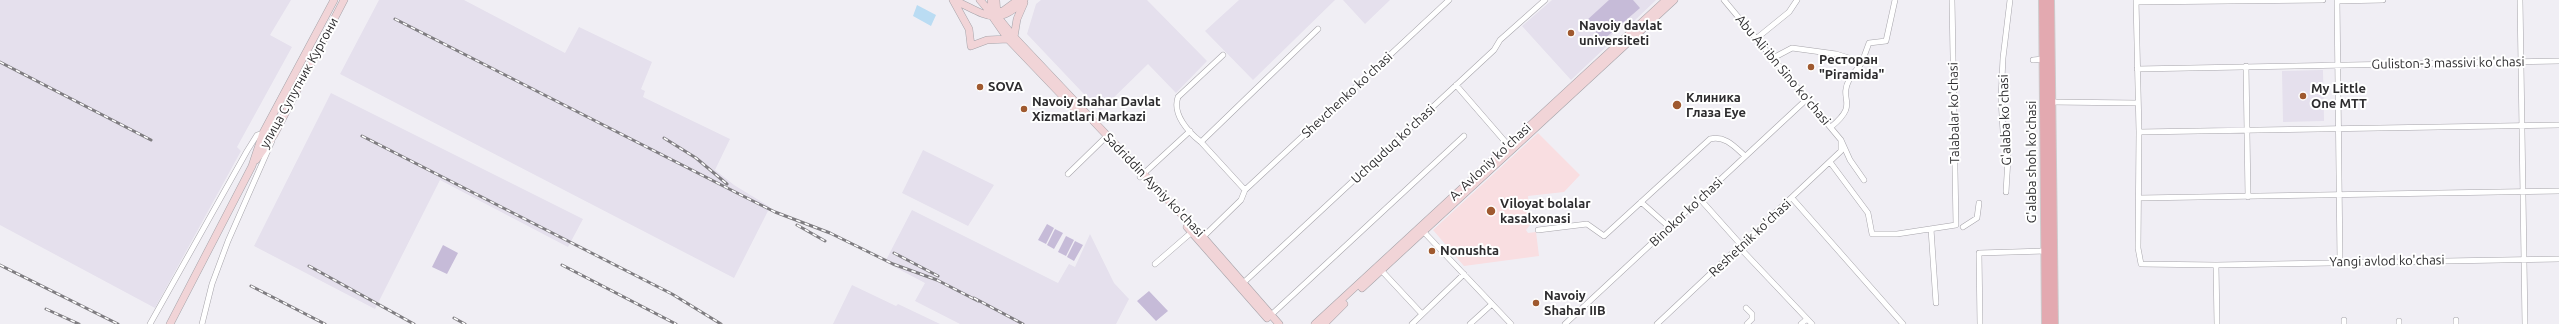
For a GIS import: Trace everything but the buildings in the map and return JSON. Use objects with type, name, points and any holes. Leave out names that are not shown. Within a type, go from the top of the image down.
[{"type":"main road","points":[[170,323],[252,166],[263,133],[334,0]]},
{"type":"main road","name":"улица Супутник Кургони","points":[[252,166],[274,135],[344,0]]},
{"type":"main road","points":[[953,0],[992,11],[1010,14],[1025,0]]},
{"type":"main road","points":[[953,0],[969,29],[971,46],[987,40],[1011,38],[1025,0]]},
{"type":"main road","name":"Sadriddin Ayniy ko'chasi","points":[[980,0],[992,11],[1011,38],[1193,230],[1270,319],[1279,324]]},
{"type":"main road","points":[[992,11],[996,0]]},
{"type":"main road","points":[[992,11],[1010,7],[1018,0]]},
{"type":"main road","name":"A. Avloniy ko'chasi","points":[[1324,324],[1508,145],[1666,0]]},
{"type":"main road","name":"A. Avloniy ko'chasi","points":[[1315,324],[1674,0]]},
{"type":"main road","name":"G'alaba shoh ko'chasi","points":[[2043,0],[2046,324]]},
{"type":"main road","name":"G'alaba shoh ko'chasi","points":[[2050,0],[2054,324]]},
{"type":"street","name":"Shevchenko ko'chasi","points":[[1201,239],[1241,200],[1245,190],[1449,0]]},
{"type":"street","points":[[1534,0],[1539,5]]},
{"type":"street","name":"Uchquduq ko'chasi","points":[[1241,284],[1456,85],[1545,0]]},
{"type":"street","name":"Abu Ali ibn Sino ko'chasi","points":[[1724,0],[1831,127],[1841,140],[1850,160],[1864,180]]},
{"type":"street","points":[[1756,38],[1789,12],[1797,0]]},
{"type":"street","points":[[1831,127],[1844,117],[1848,107],[1849,80],[1862,62],[1869,43],[1886,41],[1895,0]]},
{"type":"street","name":"Talabalar ko'chasi","points":[[1931,229],[1956,225],[1952,0]]},
{"type":"street","name":"G'alaba ko'chasi","points":[[2006,192],[2008,158],[2003,131],[2001,99],[2003,58],[2010,0]]},
{"type":"street","points":[[2323,0],[2136,1],[2140,132],[2139,198],[2559,191]]},
{"type":"street","points":[[2340,262],[2337,0],[2383,0]]},
{"type":"street","points":[[2520,0],[2525,324]]},
{"type":"street","points":[[1202,142],[1318,29]]},
{"type":"street","points":[[1773,58],[1792,48],[1836,54],[1862,62]]},
{"type":"street","points":[[1223,55],[1178,97],[1176,101],[1181,122],[1202,142],[1245,190]]},
{"type":"street","points":[[2033,60],[2043,59]]},
{"type":"street","name":"Guliston-3 massivi ko'chasi","points":[[2137,69],[2559,61]]},
{"type":"street","points":[[2246,66],[2248,197]]},
{"type":"street","points":[[1456,85],[1508,145]]},
{"type":"street","name":"Binokor ko'chasi","points":[[1565,324],[1807,99]]},
{"type":"street","points":[[2051,102],[2138,103]]},
{"type":"street","points":[[2140,132],[2559,125]]},
{"type":"street","points":[[1141,176],[1190,131]]},
{"type":"street","points":[[150,324],[247,151],[258,136],[263,133]]},
{"type":"street","points":[[202,324],[212,284],[228,241],[260,172],[274,135]]},
{"type":"street","points":[[1270,319],[1464,136]]},
{"type":"street","points":[[1538,230],[1587,224],[1604,236],[1710,139],[1715,137],[1727,141],[1745,156]]},
{"type":"street","points":[[1068,174],[1105,138]]},
{"type":"street","name":"Reshetnik ko'chasi","points":[[1657,324],[1741,247],[1841,151],[1841,140]]},
{"type":"street","points":[[1830,162],[1868,213],[1872,234],[1897,234],[1931,229],[1936,304]]},
{"type":"street","points":[[1792,198],[1902,324]]},
{"type":"street","name":"Yangi avlod ko'chasi","points":[[2139,198],[2138,248],[2141,264],[2216,265],[2559,259]]},
{"type":"street","points":[[1700,199],[1741,247],[1812,324]]},
{"type":"street","points":[[1640,202],[1669,227]]},
{"type":"street","points":[[1963,227],[1972,224],[1978,218],[1979,203]]},
{"type":"street","points":[[1422,229],[1511,324]]},
{"type":"street","points":[[1155,264],[1193,230]]},
{"type":"street","points":[[1980,324],[1979,253],[2045,251]]},
{"type":"street","points":[[2216,265],[2217,324]]},
{"type":"street","points":[[1381,270],[1422,314]]},
{"type":"street","points":[[1412,324],[1464,274]]},
{"type":"street","points":[[1470,324],[1492,304]]},
{"type":"street","points":[[1746,308],[1752,314],[1752,319],[1748,324]]},
{"type":"street","points":[[1801,324],[1807,319]]},
{"type":"shaded area","points":[[0,0],[291,0],[270,35],[292,47],[237,147],[241,151],[155,308],[0,225]]},
{"type":"shaded area","points":[[379,0],[464,0],[565,53],[579,27],[652,62],[641,89],[645,91],[643,97],[730,139],[715,170],[734,185],[770,207],[734,278],[340,74]]},
{"type":"shaded area","points":[[1041,0],[1147,0],[1207,61],[1176,93],[1148,64],[1100,111],[1027,34],[1036,4]]},
{"type":"shaded area","points":[[1239,0],[1335,0],[1253,80],[1205,31]]},
{"type":"shaded area","points":[[1343,0],[1390,0],[1365,24]]},
{"type":"shaded area","name":"Navoiy davlat universiteti","points":[[1552,0],[1656,0],[1631,24],[1624,24],[1605,41],[1608,45],[1571,80],[1522,26]]},
{"type":"shaded area","points":[[1609,0],[1633,0],[1640,8],[1603,40],[1586,21]]},
{"type":"shaded area","name":"My Little One MTT","points":[[2323,70],[2324,121],[2283,122],[2282,71]]},
{"type":"shaded area","points":[[331,93],[583,219],[568,247],[440,180],[375,309],[254,246]]},
{"type":"shaded area","name":"Viloyat bolalar kasalxonasi","points":[[1538,133],[1580,175],[1564,192],[1528,196],[1530,225],[1526,230],[1528,233],[1536,232],[1539,256],[1464,266],[1433,230]]},
{"type":"shaded area","points":[[923,150],[994,185],[968,226],[902,193]]},
{"type":"shaded area","points":[[912,210],[1058,283],[1069,264],[1075,267],[1090,234],[1114,283],[1129,299],[1116,324],[960,324],[915,301],[925,283],[885,262]]},
{"type":"shaded area","points":[[1047,224],[1054,228],[1046,244],[1038,240]]},
{"type":"shaded area","points":[[1055,229],[1063,233],[1054,249],[1047,245]]},
{"type":"shaded area","points":[[1066,236],[1074,240],[1066,256],[1058,252]]},
{"type":"shaded area","points":[[1075,241],[1083,245],[1074,261],[1067,257]]},
{"type":"shaded area","points":[[443,245],[458,253],[447,274],[432,267]]},
{"type":"shaded area","points":[[852,285],[896,306],[898,304],[940,324],[833,324]]},
{"type":"shaded area","points":[[1149,291],[1168,311],[1156,321],[1137,301]]},
{"type":"water","points":[[917,5],[936,15],[931,26],[913,16]]},
{"type":"railway","points":[[395,19],[743,196]]},
{"type":"railway","points":[[0,62],[151,140]]},
{"type":"railway","points":[[362,136],[672,294],[721,324]]},
{"type":"railway","points":[[664,138],[696,158],[727,184]]},
{"type":"railway","points":[[739,194],[775,212],[830,233],[893,264],[937,280],[978,301]]},
{"type":"railway","points":[[797,225],[825,241]]},
{"type":"railway","points":[[894,253],[938,276]]},
{"type":"railway","points":[[0,265],[118,324]]},
{"type":"railway","points":[[562,265],[676,324]]},
{"type":"railway","points":[[309,266],[414,324]]},
{"type":"railway","points":[[251,286],[325,324]]},
{"type":"railway","points":[[974,298],[1023,324]]},
{"type":"railway","points":[[46,309],[79,324]]},
{"type":"railway","points":[[454,318],[465,324]]},
{"type":"place","name":"Navoiy davlat universiteti","points":[[1571,33]]},
{"type":"place","name":"Ресторан \"Piramida\"","points":[[1811,67]]},
{"type":"place","name":"SOVA","points":[[980,87]]},
{"type":"place","name":"My Little One MTT","points":[[2303,96]]},
{"type":"place","name":"Клиника Глаза Eye","points":[[1677,105]]},
{"type":"place","name":"Navoiy shahar Davlat Xizmatlari Markazi","points":[[1024,109]]},
{"type":"place","name":"Viloyat bolalar kasalxonasi","points":[[1491,211]]},
{"type":"place","name":"Nonushta","points":[[1432,251]]},
{"type":"place","name":"Navoiy Shahar IIB","points":[[1536,303]]}]
